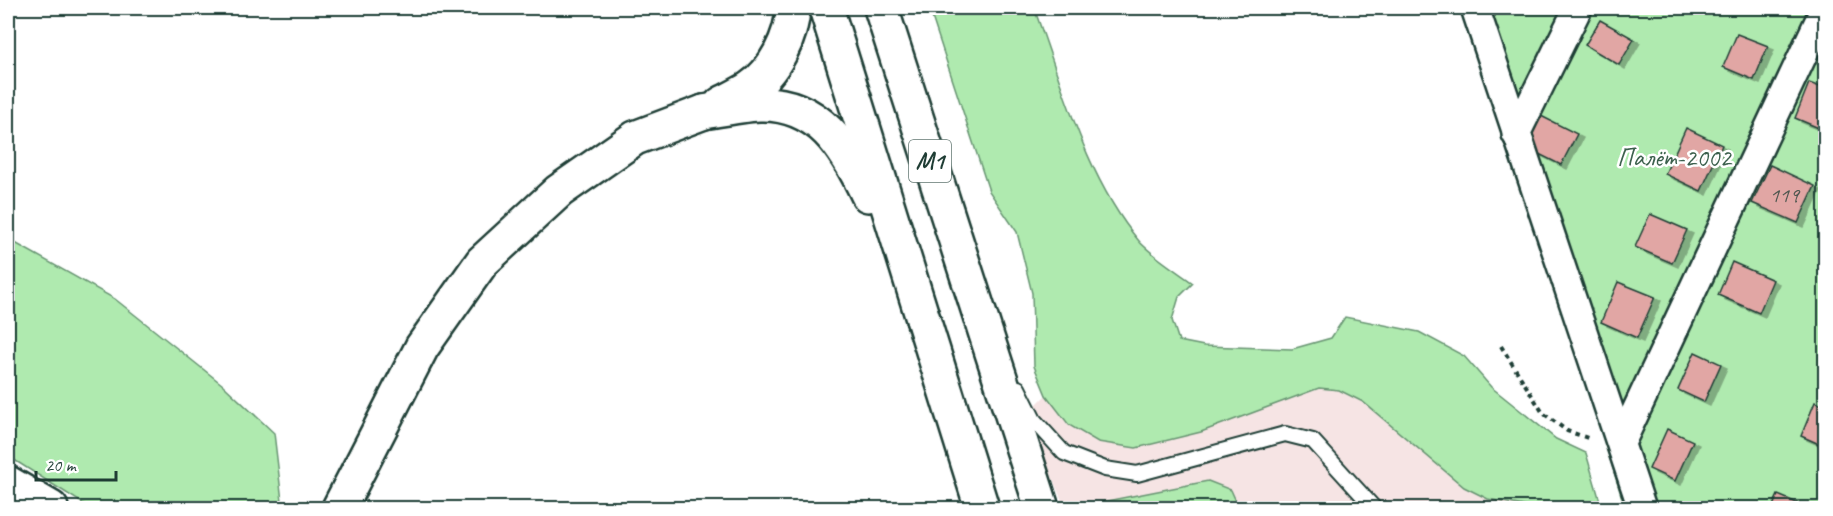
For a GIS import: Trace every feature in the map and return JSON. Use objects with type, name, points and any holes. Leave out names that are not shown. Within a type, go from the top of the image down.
[{"type":"main road","points":[[339,508],[422,347],[482,262],[559,191],[636,138],[704,112],[751,88],[770,70],[785,42],[792,8]]},
{"type":"main road","name":"М1","points":[[826,8],[982,508]]},
{"type":"main road","name":"М1","points":[[881,8],[1042,508]]},
{"type":"main road","points":[[704,112],[760,104],[787,107],[815,119],[836,139],[856,169],[913,292]]},
{"type":"main road","points":[[8,483],[51,508]]},
{"type":"street","points":[[1475,8],[1642,508]]},
{"type":"street","points":[[1516,134],[1578,8]]},
{"type":"street","points":[[1621,443],[1825,8]]},
{"type":"lane","points":[[979,314],[1034,420],[1064,453],[1105,469],[1137,474],[1285,434],[1313,441],[1376,508]]},
{"type":"path","points":[[1502,346],[1543,412],[1567,431],[1592,439]]},
{"type":"shaded area","points":[[1319,388],[1339,390],[1363,402],[1488,499],[1534,508],[1239,508],[1231,490],[1102,502],[1095,508],[1065,508],[1026,415],[1046,395],[1069,425],[1098,442],[1279,402]]},
{"type":"green space","points":[[929,8],[1034,8],[1077,129],[1104,189],[1120,216],[1139,241],[1193,283],[1179,297],[1172,320],[1179,341],[1204,346],[1292,349],[1331,338],[1345,317],[1419,332],[1464,356],[1491,387],[1556,439],[1586,453],[1602,508],[1534,508],[1488,499],[1464,487],[1363,402],[1339,390],[1319,388],[1201,432],[1136,448],[1098,442],[1069,425],[1046,395],[1034,366],[1032,293],[1017,232],[989,191]]},
{"type":"green space","name":"Палёт-2002","points":[[1462,8],[1825,8],[1825,508],[1625,508],[1512,139]]},
{"type":"green space","points":[[8,239],[115,299],[223,385],[274,433],[282,501],[280,508],[90,508],[8,456]]},
{"type":"green space","points":[[1208,481],[1231,490],[1239,508],[1095,508],[1102,502]]},
{"type":"building","points":[[1600,20],[1634,39],[1619,65],[1585,45]]},
{"type":"building","points":[[1737,34],[1768,46],[1754,80],[1723,67]]},
{"type":"building","points":[[1809,83],[1826,89],[1826,131],[1795,118]]},
{"type":"building","points":[[1541,116],[1577,134],[1561,165],[1525,147]]},
{"type":"building","points":[[1686,128],[1722,145],[1701,191],[1665,174]]},
{"type":"building","points":[[1770,165],[1815,186],[1798,223],[1752,203]]},
{"type":"building","points":[[1650,214],[1687,230],[1672,263],[1635,247]]},
{"type":"building","points":[[1732,262],[1773,280],[1759,313],[1718,295]]},
{"type":"building","points":[[1618,282],[1655,297],[1637,338],[1601,322]]},
{"type":"building","points":[[1695,352],[1721,364],[1704,402],[1678,390]]},
{"type":"building","points":[[1815,402],[1826,407],[1826,447],[1801,436]]},
{"type":"building","points":[[1667,429],[1693,441],[1675,481],[1649,469]]},
{"type":"building","points":[[1778,495],[1809,508],[1772,508]]}]
